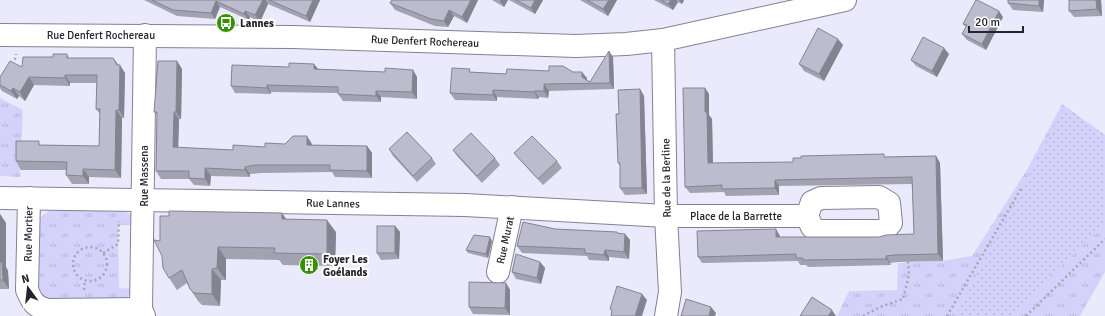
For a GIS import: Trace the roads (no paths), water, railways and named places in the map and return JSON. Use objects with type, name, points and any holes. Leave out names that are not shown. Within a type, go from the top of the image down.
[{"type":"street","name":"Rue Denfert Rochereau","points":[[6,35],[293,37],[576,46],[626,44],[663,40],[845,0]]},
{"type":"street","name":"Rue Massena","points":[[143,312],[145,35]]},
{"type":"street","name":"Rue de la Berline","points":[[663,40],[666,216],[670,292],[666,316]]},
{"type":"street","name":"Rue Lannes","points":[[0,198],[465,205],[666,216]]},
{"type":"street","name":"Rue Mortier","points":[[29,198],[27,290],[31,300],[37,307],[48,310],[143,312]]},
{"type":"street","name":"Rue Murat","points":[[498,272],[512,207]]},
{"type":"street","name":"Place de la Barrette","points":[[666,216],[807,216]]},
{"type":"place","name":"Lannes","points":[[226,23]]},
{"type":"place","name":"Foyer Les Goélands","points":[[309,265]]}]
